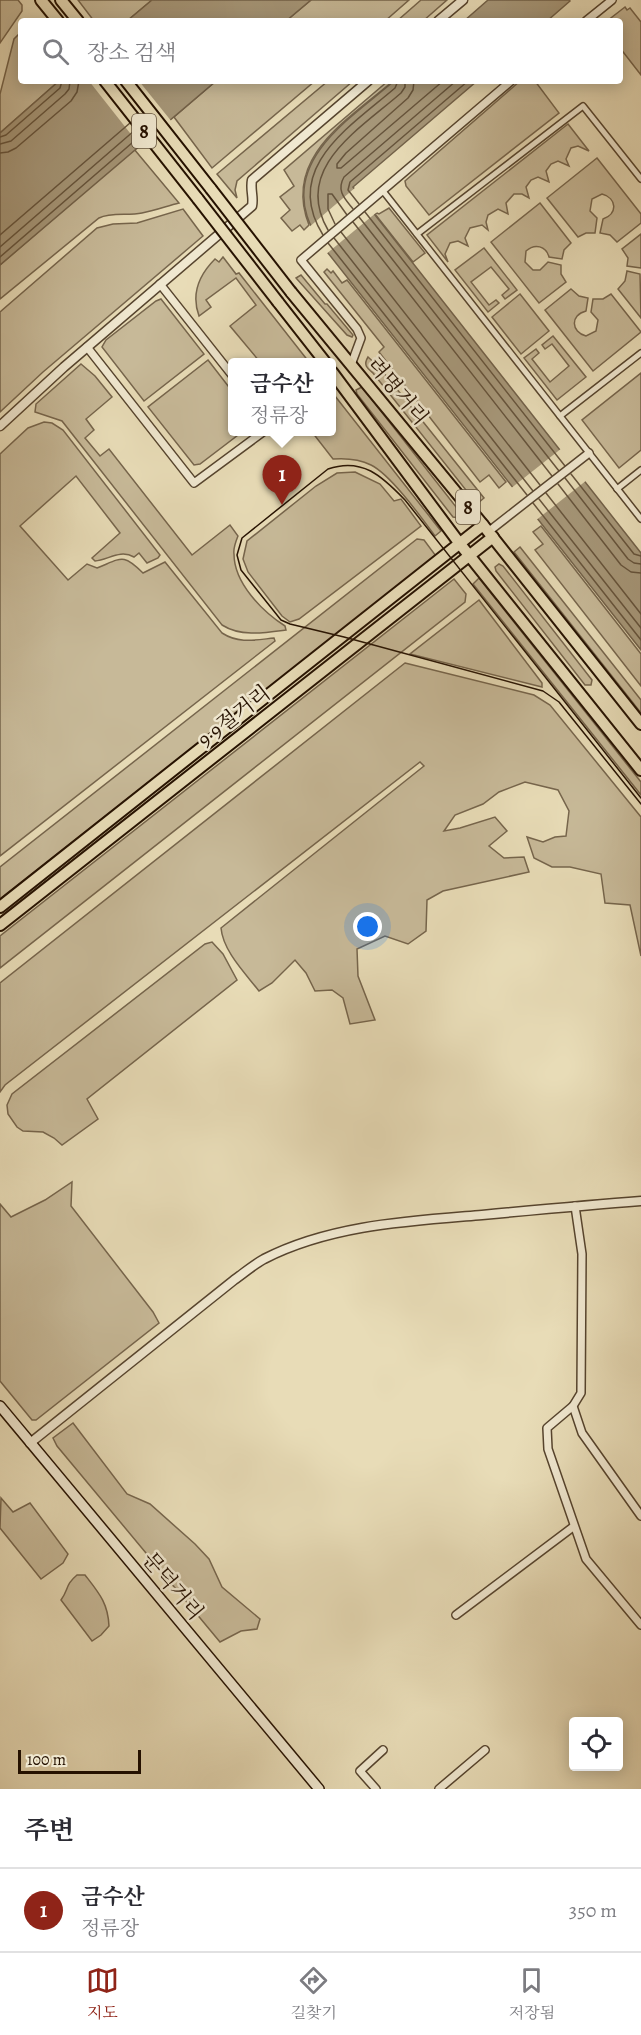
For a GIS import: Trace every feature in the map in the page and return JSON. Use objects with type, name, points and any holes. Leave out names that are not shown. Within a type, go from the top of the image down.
[{"type":"highway","points":[[41,0],[54,17]]},
{"type":"highway","points":[[62,1],[76,18]]},
{"type":"highway","name":"8","points":[[107,84],[321,358]]},
{"type":"highway","name":"려명거리","points":[[128,84],[291,292],[488,532],[641,724]]},
{"type":"highway","name":"려명거리","points":[[336,380],[460,544],[641,770]]},
{"type":"highway","name":"9·9절거리","points":[[0,908],[460,544],[488,532]]},
{"type":"highway","name":"9·9절거리","points":[[0,925],[470,556],[488,532]]},
{"type":"main road","name":"문덕거리","points":[[0,1406],[319,1789]]},
{"type":"street","points":[[442,18],[463,0]]},
{"type":"street","points":[[590,18],[612,0]]},
{"type":"street","points":[[0,426],[87,347],[252,206],[254,201],[250,189],[252,180],[364,84]]},
{"type":"street","points":[[351,365],[361,338],[357,329],[301,260],[508,84]]},
{"type":"street","points":[[417,234],[583,106],[641,179]]},
{"type":"street","points":[[383,191],[641,519]]},
{"type":"street","points":[[160,284],[228,370]]},
{"type":"street","points":[[87,347],[194,483],[258,436]]},
{"type":"street","points":[[560,416],[641,352]]},
{"type":"street","points":[[488,532],[589,453]]},
{"type":"street","points":[[617,489],[641,470]]},
{"type":"street","points":[[30,1443],[234,1280],[254,1265],[280,1252],[338,1233],[382,1225],[641,1201]]},
{"type":"street","points":[[575,1206],[582,1254],[580,1393],[573,1406],[547,1428],[548,1449],[573,1527],[586,1559],[641,1625]]},
{"type":"street","points":[[573,1406],[582,1433],[641,1516]]},
{"type":"street","points":[[456,1615],[573,1527]]},
{"type":"street","points":[[376,1789],[360,1771],[383,1750]]},
{"type":"street","points":[[439,1789],[485,1750]]},
{"type":"shaded area","points":[[0,0],[18,0],[22,5],[22,11],[0,43]]},
{"type":"shaded area","points":[[78,0],[152,0],[131,18],[92,18]]},
{"type":"shaded area","points":[[311,0],[409,0],[388,18],[290,18]]},
{"type":"shaded area","points":[[421,0],[447,0],[426,18],[400,18]]},
{"type":"shaded area","points":[[625,7],[627,10],[630,8],[641,22],[641,75],[623,52],[623,18],[611,18]]},
{"type":"shaded area","points":[[18,35],[18,84],[56,84],[0,133],[0,94],[14,39]]},
{"type":"shaded area","points":[[212,84],[311,84],[212,168],[174,117]]},
{"type":"shaded area","points":[[324,84],[350,84],[237,181],[235,190],[237,198],[217,174]]},
{"type":"shaded area","points":[[384,84],[389,84],[340,125],[324,142],[312,160],[305,179],[303,201],[309,225],[304,230],[300,225],[292,231],[281,218],[290,210],[280,197],[294,186],[284,170]]},
{"type":"shaded area","points":[[517,84],[537,84],[559,113],[429,215],[406,186],[405,181]]},
{"type":"shaded area","points":[[568,124],[589,151],[578,146],[571,148],[566,159],[569,166],[558,161],[551,164],[546,171],[549,182],[538,177],[531,180],[526,187],[529,198],[522,194],[514,194],[506,203],[508,214],[498,209],[488,215],[486,222],[488,230],[482,225],[470,228],[465,238],[468,246],[458,241],[450,243],[445,254],[448,262],[427,235]]},
{"type":"shaded area","points":[[134,149],[179,203],[142,213],[109,215],[99,218],[0,299],[0,265]]},
{"type":"shaded area","points":[[597,158],[641,214],[641,223],[617,242],[610,235],[600,233],[603,219],[611,214],[614,206],[607,196],[602,194],[592,199],[590,211],[597,218],[595,233],[586,233],[578,237],[547,198]]},
{"type":"shaded area","points":[[540,203],[571,243],[564,250],[562,259],[549,257],[543,248],[536,246],[526,251],[525,262],[533,270],[540,270],[548,262],[561,265],[561,274],[566,282],[539,303],[491,242]]},
{"type":"shaded area","points":[[389,208],[425,253],[413,262],[375,214]]},
{"type":"shaded area","points":[[183,209],[203,236],[43,372],[0,412],[0,312],[97,228],[113,224],[137,223]]},
{"type":"shaded area","points":[[641,234],[641,268],[627,266],[628,258],[622,249]]},
{"type":"shaded area","points":[[484,248],[517,290],[505,299],[502,295],[509,289],[491,267],[471,282],[489,305],[496,300],[499,303],[488,312],[455,270]]},
{"type":"shaded area","points":[[223,257],[236,274],[239,273],[306,358],[257,358],[230,326],[256,305],[236,278],[206,300],[211,307],[199,316],[196,300],[198,285],[215,259],[219,262]]},
{"type":"shaded area","points":[[327,269],[331,273],[333,271],[342,283],[347,280],[506,482],[499,488],[489,475],[480,482],[379,352],[384,347],[324,272]]},
{"type":"shaded area","points":[[627,271],[640,274],[641,318],[618,289],[625,281]]},
{"type":"shaded area","points":[[301,275],[353,335],[352,337],[347,335],[296,278]]},
{"type":"shaded area","points":[[571,289],[579,296],[588,298],[586,311],[577,316],[574,324],[581,334],[586,336],[596,331],[598,320],[591,312],[593,299],[603,299],[611,294],[641,332],[593,371],[545,310]]},
{"type":"shaded area","points":[[520,294],[549,331],[521,354],[492,317]]},
{"type":"shaded area","points":[[161,299],[204,354],[144,401],[102,347],[106,340]]},
{"type":"shaded area","points":[[553,336],[586,377],[557,400],[524,358],[536,349],[539,353],[532,359],[550,382],[569,366],[552,344],[545,349],[542,345]]},
{"type":"shaded area","points":[[368,357],[380,368],[484,498],[477,504],[367,368]]},
{"type":"shaded area","points":[[208,360],[228,386],[228,436],[237,436],[200,464],[194,465],[148,407]]},
{"type":"shaded area","points":[[81,364],[95,376],[112,397],[86,419],[94,430],[85,438],[100,456],[109,449],[192,555],[230,525],[238,536],[234,549],[235,565],[244,586],[267,612],[285,626],[286,630],[245,633],[222,625],[62,421],[35,412],[36,404]]},
{"type":"shaded area","points":[[641,373],[641,450],[619,468],[582,420]]},
{"type":"shaded area","points":[[362,387],[460,512],[459,518],[453,517],[357,394],[356,390]]},
{"type":"shaded area","points":[[336,397],[441,531],[435,536],[405,497],[379,470],[357,460],[333,459],[315,436],[336,436]]},
{"type":"shaded area","points":[[44,422],[52,423],[63,430],[160,555],[147,563],[139,553],[134,557],[119,554],[95,561],[92,558],[120,533],[76,476],[20,526],[68,580],[87,564],[97,568],[122,559],[131,562],[143,573],[165,562],[222,633],[241,640],[274,638],[275,641],[0,856],[0,454],[28,428]]},
{"type":"shaded area","points":[[355,472],[380,484],[394,501],[401,499],[421,526],[299,619],[290,622],[282,616],[248,572],[243,559],[247,541],[316,486],[337,473]]},
{"type":"shaded area","points":[[541,526],[641,654],[641,686],[535,550],[543,544],[533,532]]},
{"type":"shaded area","points":[[417,539],[424,540],[436,556],[0,899],[0,867]]},
{"type":"shaded area","points":[[520,547],[641,700],[641,713],[514,552]]},
{"type":"shaded area","points":[[499,564],[503,566],[592,680],[591,685],[585,685],[496,571],[495,567]]},
{"type":"shaded area","points":[[479,578],[641,782],[641,795],[473,584]]},
{"type":"shaded area","points":[[454,579],[466,594],[465,602],[0,968],[0,936]]},
{"type":"shaded area","points":[[479,600],[542,683],[542,687],[410,654]]},
{"type":"shaded area","points":[[405,663],[534,695],[550,705],[641,817],[641,956],[630,905],[605,903],[601,874],[570,867],[552,867],[534,858],[527,837],[543,842],[555,837],[566,836],[569,811],[558,790],[525,782],[499,792],[483,804],[455,815],[444,831],[495,817],[507,831],[489,846],[504,858],[524,857],[529,872],[443,891],[427,900],[426,931],[408,944],[385,936],[357,949],[358,976],[375,1020],[350,1024],[343,998],[332,990],[315,991],[306,973],[295,960],[272,983],[259,991],[230,953],[221,928],[424,766],[420,762],[5,1085],[0,1092],[0,983]]},
{"type":"shaded area","points":[[212,942],[223,954],[237,980],[87,1099],[98,1119],[62,1145],[43,1132],[23,1131],[17,1127],[8,1114],[7,1105],[12,1094],[205,944]]},
{"type":"shaded area","points":[[72,1182],[71,1206],[153,1312],[159,1323],[36,1420],[32,1420],[0,1381],[0,1204],[11,1217],[45,1200]]},
{"type":"shaded area","points":[[73,1423],[127,1494],[150,1504],[209,1559],[222,1587],[260,1619],[257,1629],[241,1631],[220,1642],[57,1446],[53,1438]]},
{"type":"shaded area","points":[[1,1498],[13,1512],[30,1503],[68,1554],[63,1563],[41,1579],[0,1528]]},
{"type":"shaded area","points":[[77,1575],[85,1575],[107,1611],[109,1626],[92,1641],[61,1600]]},
{"type":"water","points":[[152,0],[311,0],[290,18],[131,18]]},
{"type":"water","points":[[488,0],[570,1],[550,18],[467,18]]},
{"type":"water","points":[[56,84],[212,84],[0,265],[0,133]]},
{"type":"water","points":[[390,84],[473,84],[353,187],[641,553],[641,650],[316,235],[307,216],[304,194],[307,174],[316,155],[344,123]]},
{"type":"pier","points":[[91,84],[141,84],[172,122],[141,147]]},
{"type":"pier","points":[[356,187],[377,212],[325,255],[308,228]]},
{"type":"pier","points":[[562,448],[587,480],[535,521],[510,489]]},
{"type":"tram line","points":[[641,798],[405,500],[379,476],[351,465],[328,469],[242,538],[237,555],[241,570],[281,620],[543,691],[559,702],[641,804]]},
{"type":"place","name":"금수산","points":[[282,505]]}]
